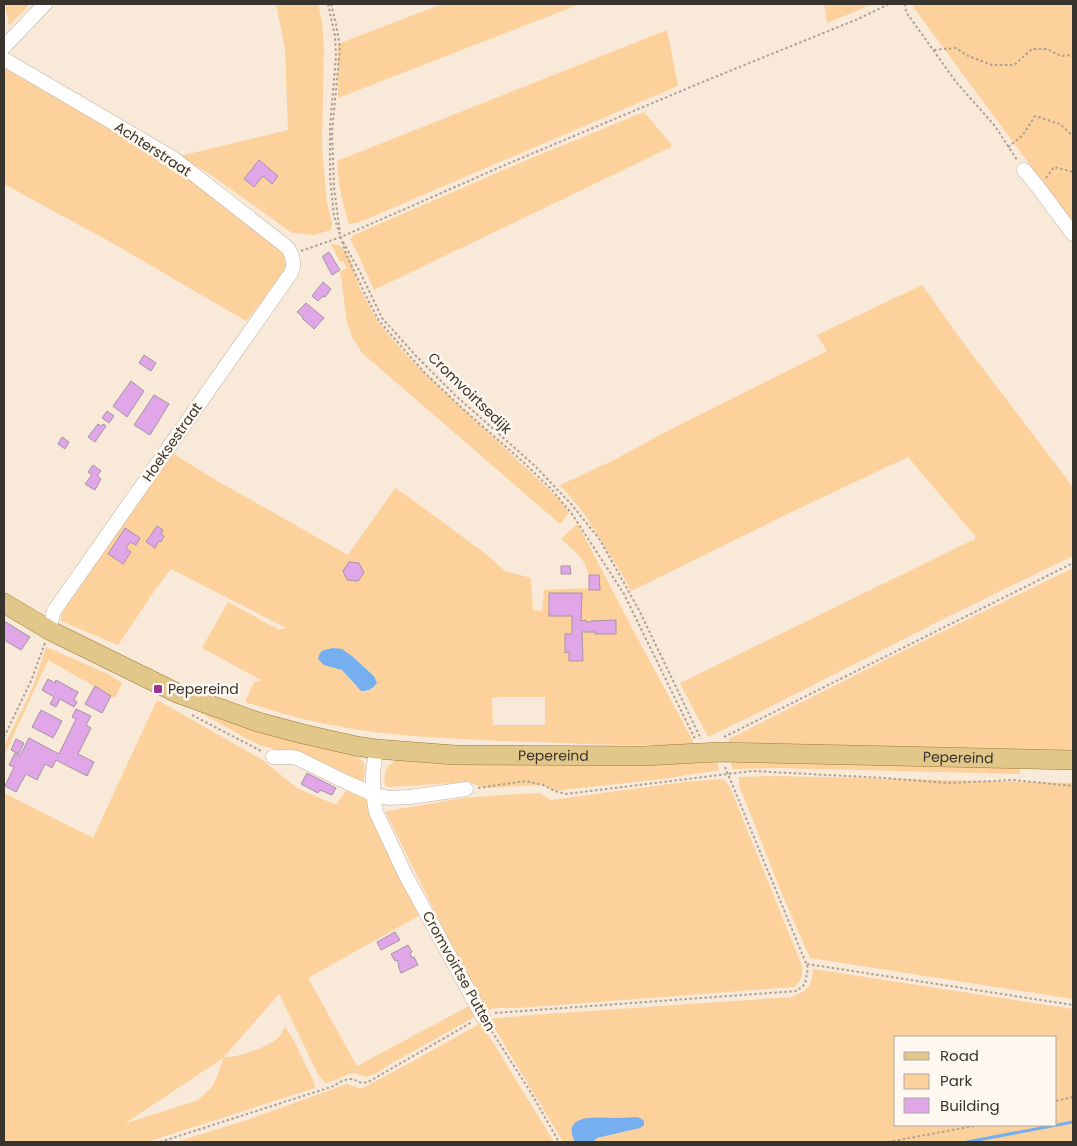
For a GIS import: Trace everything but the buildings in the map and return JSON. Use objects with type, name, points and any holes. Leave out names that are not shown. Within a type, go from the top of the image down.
[{"type":"main road","name":"Pepereind","points":[[4,603],[49,630],[177,693],[258,722],[303,734],[376,749],[455,755],[643,756],[719,752],[1073,760]]},
{"type":"street","points":[[4,47],[45,4]]},
{"type":"street","name":"Achterstraat","points":[[4,59],[173,158],[288,248],[292,254]]},
{"type":"street","points":[[1024,170],[1073,234]]},
{"type":"street","name":"Hoeksestraat","points":[[49,630],[54,611],[291,273],[293,268],[292,254]]},
{"type":"street","name":"Cromvoirtse Putten","points":[[376,749],[373,774],[373,794],[376,812],[406,876],[483,1017]]},
{"type":"street","points":[[273,757],[289,756],[297,758],[373,794],[388,798],[410,797],[466,789]]},
{"type":"path","name":"Cromvoirtsedijk","points":[[329,4],[336,24],[340,47],[332,132],[334,187],[341,236],[382,318],[455,395],[534,466],[572,505],[600,540],[640,610],[700,738],[719,752]]},
{"type":"path","points":[[292,254],[341,236],[678,92],[858,19],[889,4]]},
{"type":"path","points":[[904,4],[906,12],[956,82],[995,126],[1024,170]]},
{"type":"path","points":[[934,50],[956,48],[966,56],[992,65],[1014,64],[1032,49],[1047,49],[1061,56],[1073,55]]},
{"type":"path","points":[[1008,147],[1023,135],[1035,116],[1060,124],[1073,136]]},
{"type":"path","points":[[1038,187],[1054,167],[1073,172]]},
{"type":"path","points":[[341,236],[346,254],[379,321],[424,372],[522,461],[552,490],[572,514],[624,594],[698,744]]},
{"type":"path","points":[[719,752],[724,736],[1073,563]]},
{"type":"path","points":[[4,737],[31,682],[49,630]]},
{"type":"path","points":[[466,789],[526,781],[566,794],[752,771],[948,783],[1014,780],[1073,786]]},
{"type":"path","points":[[160,1142],[334,1086],[348,1079],[361,1083],[368,1082],[483,1017],[495,1013],[797,991],[805,984],[807,964],[728,774]]},
{"type":"path","points":[[807,964],[1073,1005]]},
{"type":"path","name":"Cromvoirtse Putten","points":[[483,1017],[530,1091],[559,1142]]},
{"type":"path","points":[[1057,1101],[1073,1097]]},
{"type":"path","points":[[888,1142],[974,1126]]},
{"type":"green space","points":[[5,4],[30,4],[9,26]]},
{"type":"green space","points":[[276,4],[318,4],[322,21],[324,47],[322,147],[327,203],[332,223],[331,230],[314,235],[292,233],[211,175],[180,156],[288,130],[285,49]]},
{"type":"green space","points":[[442,4],[580,4],[338,98],[338,44]]},
{"type":"green space","points":[[824,4],[873,4],[827,23]]},
{"type":"green space","points":[[914,4],[1073,4],[1073,223],[914,8]]},
{"type":"green space","points":[[667,30],[678,86],[360,222],[349,224],[341,193],[337,161]]},
{"type":"green space","points":[[4,68],[180,166],[283,250],[288,260],[286,272],[246,321],[114,244],[4,184]]},
{"type":"green space","points":[[644,112],[671,144],[671,147],[374,290],[350,239],[354,235]]},
{"type":"green space","points":[[331,244],[339,245],[350,259],[360,289],[378,322],[393,340],[413,362],[559,499],[569,513],[560,524],[362,353],[352,337],[347,322],[340,271],[347,268],[343,261],[340,262]]},
{"type":"green space","points":[[922,285],[1073,487],[1073,556],[708,737],[680,683],[975,539],[975,536],[908,457],[631,591],[583,512],[560,485],[614,460],[671,429],[827,351],[817,335]]},
{"type":"green space","points":[[172,453],[348,555],[395,488],[486,554],[505,571],[531,578],[533,610],[542,611],[544,590],[590,588],[588,571],[585,565],[561,539],[577,524],[693,741],[693,745],[503,741],[378,733],[291,716],[245,702],[254,682],[261,680],[202,648],[228,602],[279,630],[286,628],[171,569],[118,645],[61,621],[63,611]],"holes":[[[333,648],[352,656],[374,675],[377,683],[373,689],[367,691],[355,686],[342,670],[320,653]],[[545,697],[545,725],[493,725],[492,698]]]},
{"type":"green space","points":[[1073,568],[1073,750],[729,742],[729,739],[901,652]]},
{"type":"green space","points":[[46,647],[110,675],[122,683],[115,698],[48,660],[4,756],[4,746],[32,689]]},
{"type":"green space","points":[[171,696],[257,730],[321,748],[355,755],[364,762],[363,784],[298,755],[262,746],[251,741]]},
{"type":"green space","points":[[157,700],[261,759],[297,788],[336,805],[347,789],[367,798],[424,913],[308,978],[357,1066],[471,1005],[477,1014],[375,1074],[366,1077],[354,1073],[325,1083],[318,1074],[279,994],[224,1057],[244,1054],[261,1048],[275,1041],[285,1027],[292,1037],[314,1082],[315,1088],[147,1142],[4,1142],[4,793],[93,838]],"holes":[[[223,1058],[212,1087],[198,1100],[124,1124]]]},
{"type":"green space","points":[[728,756],[1020,762],[1020,774],[777,768],[733,769]]},
{"type":"green space","points":[[399,760],[717,760],[719,770],[662,779],[554,791],[543,785],[484,788],[469,782],[385,786],[387,769],[391,763]]},
{"type":"green space","points":[[775,776],[1073,783],[1073,999],[810,958],[782,894],[739,785],[739,777]]},
{"type":"green space","points":[[723,779],[730,787],[802,966],[801,978],[794,987],[519,1008],[495,1008],[484,1011],[386,813],[387,811],[464,798],[539,793],[551,800],[684,782]]},
{"type":"green space","points":[[813,969],[1073,1009],[1073,1142],[593,1142],[597,1138],[628,1131],[632,1117],[618,1118],[573,1138],[575,1142],[563,1142],[489,1019],[792,997],[806,990],[810,984]]},
{"type":"green space","points":[[481,1023],[554,1142],[176,1142],[250,1119],[347,1084],[361,1089]]},
{"type":"water","points":[[342,649],[352,656],[374,676],[377,683],[370,690],[361,691],[342,670],[324,665],[318,659],[320,653],[323,650]]},
{"type":"water","points":[[637,1117],[644,1121],[644,1125],[640,1128],[597,1138],[593,1142],[575,1142],[572,1132],[573,1126],[577,1121],[592,1118]]},
{"type":"waterway","points":[[1057,1125],[1073,1122]]},
{"type":"waterway","points":[[967,1142],[1052,1126]]},
{"type":"place","name":"Pepereind","points":[[158,689]]}]
